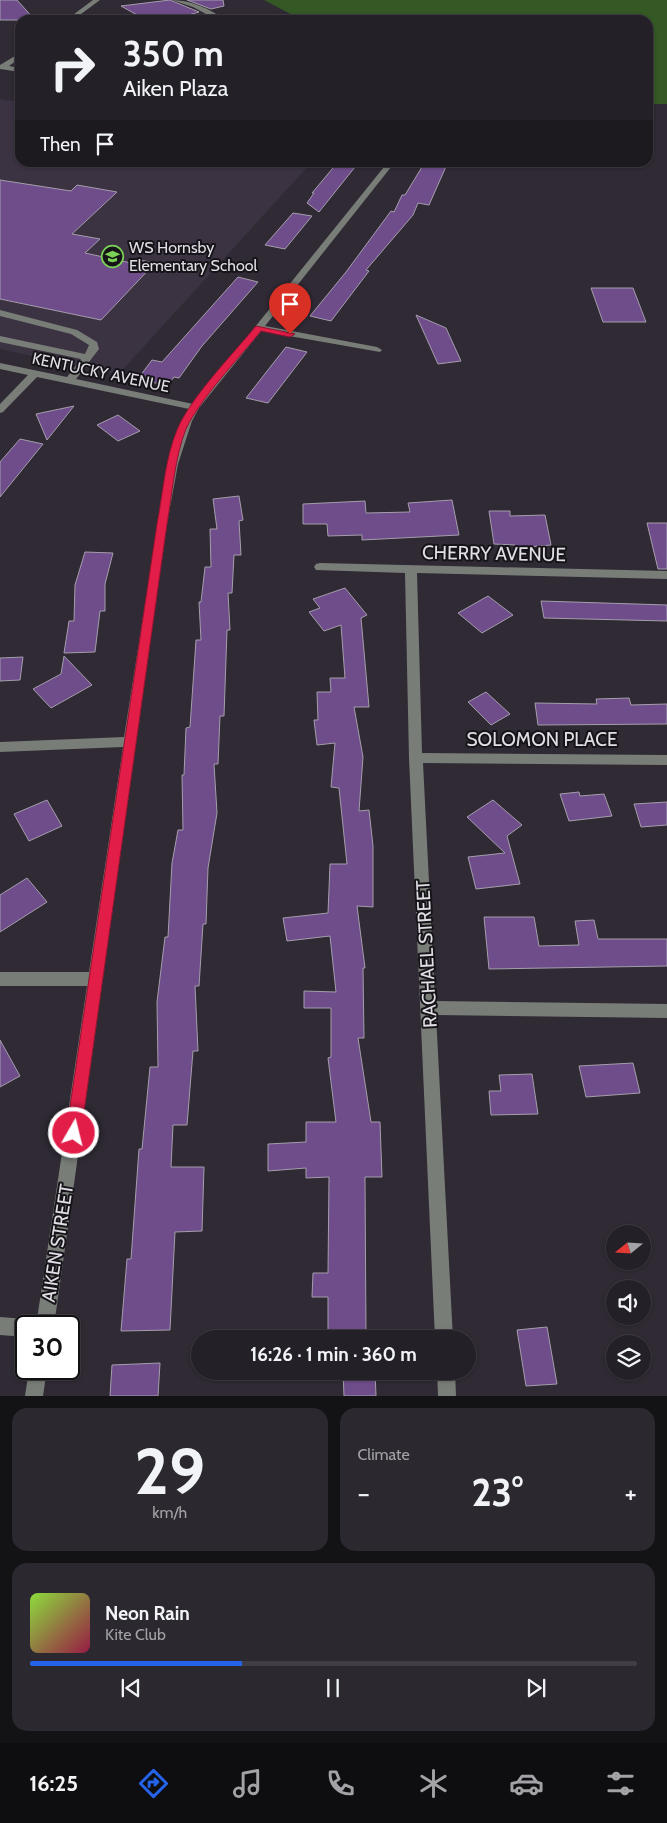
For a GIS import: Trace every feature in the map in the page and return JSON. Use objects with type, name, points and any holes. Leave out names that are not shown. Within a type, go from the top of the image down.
[{"type":"street","points":[[76,15],[97,0]]},
{"type":"street","points":[[175,0],[195,6],[212,15]]},
{"type":"street","points":[[1,68],[15,58]]},
{"type":"street","points":[[1,68],[15,69]]},
{"type":"street","name":"AIKEN STREET","points":[[47,1315],[162,524],[174,456],[182,429],[195,407],[388,167]]},
{"type":"street","points":[[0,313],[74,332],[94,344],[94,349],[88,358],[69,381]]},
{"type":"street","points":[[259,328],[377,350]]},
{"type":"street","points":[[0,339],[88,358]]},
{"type":"street","name":"KENTUCKY AVENUE","points":[[0,366],[195,407]]},
{"type":"street","points":[[0,410],[35,373]]},
{"type":"street","name":"CHERRY AVENUE","points":[[320,567],[667,575]]},
{"type":"street","name":"RACHAEL STREET","points":[[411,568],[416,758],[444,1330]]},
{"type":"street","points":[[0,748],[131,742]]},
{"type":"street","name":"SOLOMON PLACE","points":[[416,758],[667,760]]},
{"type":"street","points":[[0,979],[97,979]]},
{"type":"street","points":[[428,1008],[667,1011]]},
{"type":"street","points":[[0,1326],[15,1327]]},
{"type":"street","points":[[34,1396],[36,1380]]},
{"type":"street","points":[[446,1380],[447,1396]]},
{"type":"shaded area","name":"WS Hornsby Elementary School","points":[[0,99],[15,101],[15,167],[307,167],[118,375],[0,349]]},
{"type":"green space","points":[[264,0],[667,0],[667,104],[653,104],[653,15],[292,15]]},
{"type":"building","points":[[0,0],[17,0],[30,15],[15,15],[15,20],[0,20]]},
{"type":"building","points":[[170,0],[199,12],[188,15],[137,15],[121,6]]},
{"type":"building","points":[[187,0],[223,0],[224,6],[211,9]]},
{"type":"building","points":[[334,167],[355,167],[319,212],[307,203],[314,193],[312,193]]},
{"type":"building","points":[[422,167],[446,167],[429,205],[418,203],[413,215],[366,270],[369,271],[331,321],[310,316],[346,272],[391,211],[394,212],[402,195],[405,195]]},
{"type":"building","points":[[0,180],[71,191],[77,185],[117,192],[72,234],[100,239],[85,253],[131,263],[135,259],[155,263],[101,320],[0,299]]},
{"type":"building","points":[[293,213],[312,216],[285,249],[265,245]]},
{"type":"building","points":[[238,277],[258,282],[202,346],[179,378],[174,377],[168,385],[137,380],[152,360],[162,362]]},
{"type":"building","points":[[591,288],[633,288],[646,322],[603,322]]},
{"type":"building","points":[[416,315],[446,328],[461,361],[438,364]]},
{"type":"building","points":[[286,347],[307,352],[268,403],[246,398]]},
{"type":"building","points":[[74,406],[47,440],[36,414]]},
{"type":"building","points":[[118,415],[140,431],[118,441],[97,425]]},
{"type":"building","points":[[20,439],[43,444],[0,497],[0,462]]},
{"type":"building","points":[[239,496],[243,520],[239,521],[241,555],[234,555],[232,593],[228,593],[230,630],[227,630],[224,716],[220,716],[218,764],[214,764],[217,813],[208,868],[206,924],[203,924],[199,986],[195,986],[198,1051],[193,1051],[187,1125],[173,1125],[171,1167],[204,1167],[202,1231],[175,1232],[170,1330],[121,1331],[127,1259],[131,1259],[139,1149],[142,1149],[150,1067],[158,1067],[157,1002],[165,937],[168,937],[172,863],[178,830],[183,830],[182,775],[184,775],[186,728],[190,727],[196,640],[201,640],[199,602],[201,602],[205,567],[211,567],[210,529],[217,529],[213,499]]},
{"type":"building","points":[[452,500],[459,535],[362,540],[362,535],[328,536],[327,524],[303,524],[303,504],[365,501],[366,513],[410,512],[408,503]]},
{"type":"building","points":[[489,511],[510,511],[510,516],[545,515],[551,545],[516,548],[515,545],[494,544]]},
{"type":"building","points":[[647,523],[667,523],[667,569],[658,569]]},
{"type":"building","points":[[85,552],[113,553],[105,584],[105,611],[100,611],[95,652],[64,653],[69,621],[74,621],[75,585]]},
{"type":"building","points":[[345,588],[367,615],[361,618],[369,707],[354,707],[363,757],[359,811],[369,810],[373,846],[373,907],[357,906],[365,968],[363,968],[364,1038],[358,1038],[371,1122],[380,1122],[382,1177],[365,1177],[366,1330],[328,1330],[328,1297],[312,1297],[313,1273],[328,1273],[329,1177],[306,1178],[306,1168],[268,1171],[268,1144],[306,1142],[306,1122],[336,1122],[328,1058],[331,1057],[331,1008],[304,1008],[304,991],[336,992],[330,936],[287,941],[283,918],[328,913],[330,864],[347,864],[339,788],[331,787],[335,743],[317,745],[314,720],[318,720],[317,692],[331,692],[330,678],[345,678],[341,625],[324,631],[309,612],[320,608],[313,599]]},
{"type":"building","points":[[488,596],[513,615],[482,633],[458,613]]},
{"type":"building","points":[[541,601],[667,605],[667,621],[544,618]]},
{"type":"building","points":[[64,656],[92,685],[51,708],[33,689],[61,674]]},
{"type":"building","points":[[23,657],[20,680],[0,681],[0,658]]},
{"type":"building","points":[[486,692],[510,714],[491,725],[468,702]]},
{"type":"building","points":[[629,698],[631,705],[667,704],[667,724],[538,725],[535,703],[597,704],[596,699]]},
{"type":"building","points":[[579,792],[580,796],[604,794],[612,816],[569,821],[560,794]]},
{"type":"building","points":[[47,800],[62,826],[29,841],[14,814]]},
{"type":"building","points":[[493,800],[522,825],[507,836],[520,884],[476,889],[468,857],[505,853],[467,817]]},
{"type":"building","points":[[667,802],[667,825],[641,827],[634,804]]},
{"type":"building","points":[[27,878],[47,902],[0,932],[0,895]]},
{"type":"building","points":[[484,917],[534,917],[539,946],[579,945],[575,921],[594,920],[598,939],[667,939],[667,966],[489,969]]},
{"type":"building","points":[[0,1040],[20,1076],[0,1087]]},
{"type":"building","points":[[633,1063],[640,1093],[586,1097],[579,1066]]},
{"type":"building","points":[[532,1074],[538,1114],[491,1115],[489,1091],[501,1091],[499,1075]]},
{"type":"building","points":[[547,1327],[557,1384],[526,1386],[517,1330]]},
{"type":"building","points":[[160,1363],[158,1396],[110,1396],[112,1365]]},
{"type":"building","points":[[343,1380],[375,1380],[376,1396],[344,1396]]},
{"type":"place","name":"WS Hornsby Elementary School","points":[[113,256]]},
{"type":"route","points":[[74,1133],[162,524],[174,456],[182,429],[195,407],[259,328],[290,334]]}]
